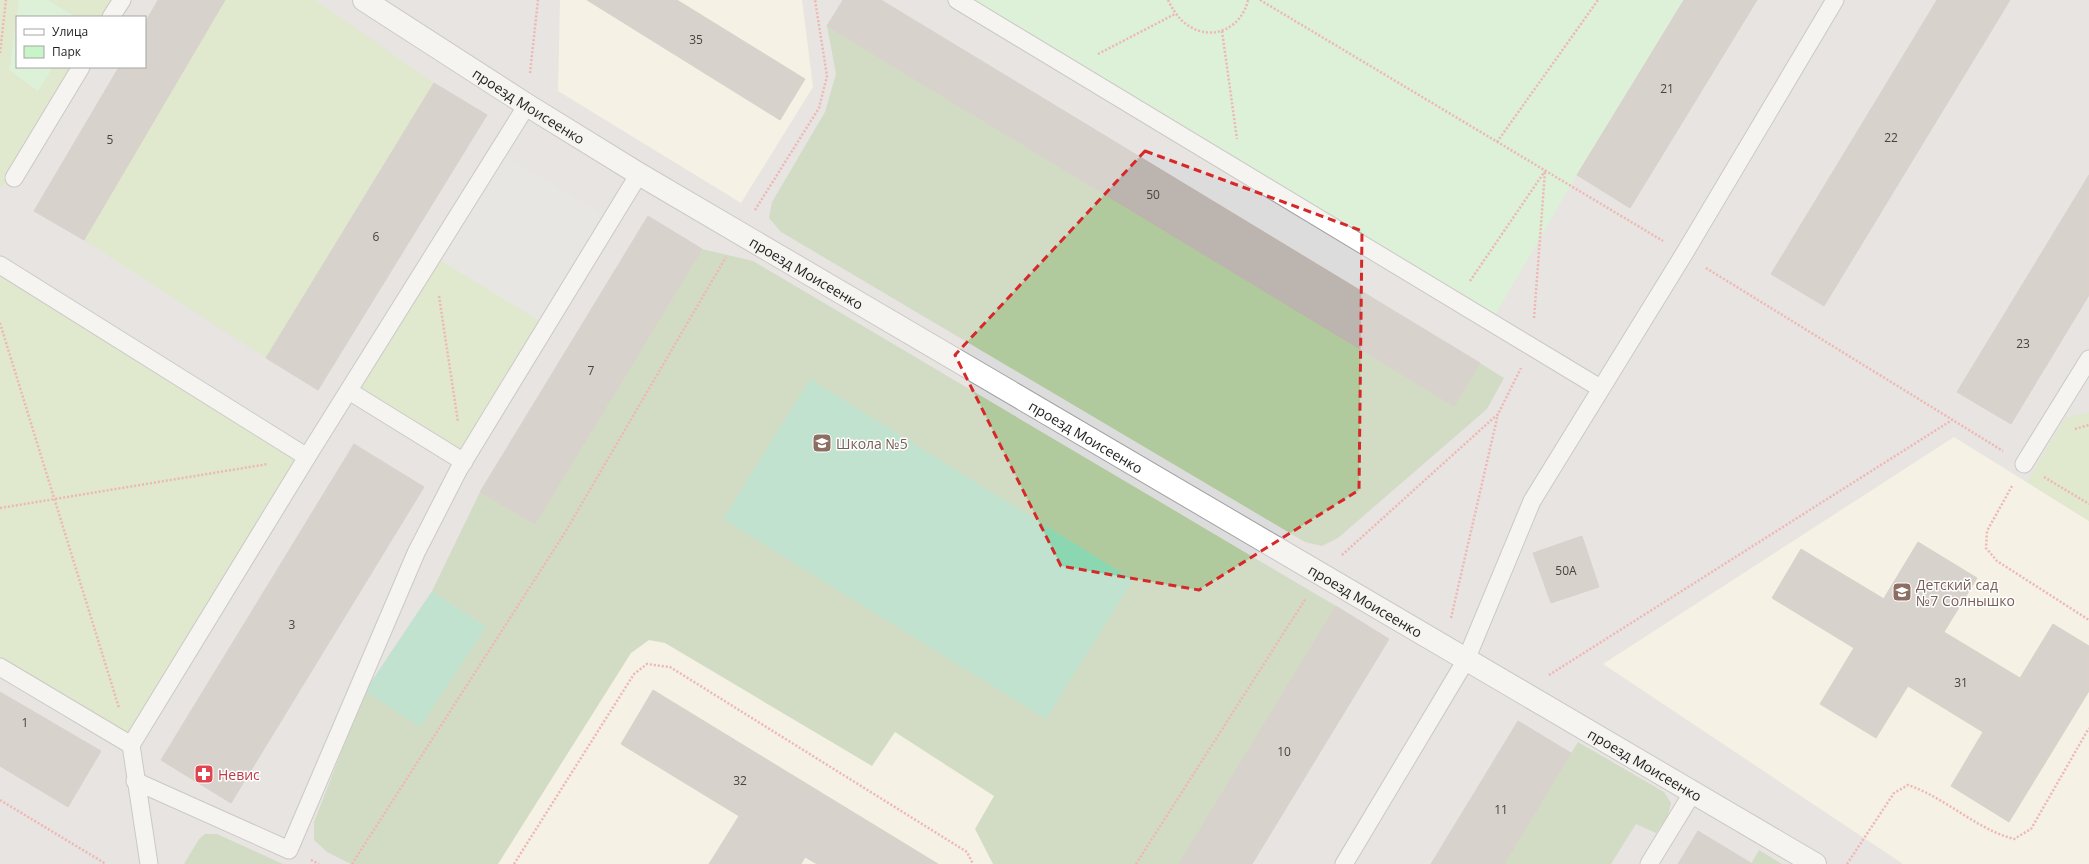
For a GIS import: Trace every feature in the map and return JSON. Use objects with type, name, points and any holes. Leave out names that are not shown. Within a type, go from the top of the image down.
[{"type":"street","name":"проезд Моисеенко","points":[[372,1],[527,105],[639,174],[1815,864]]},
{"type":"lane","points":[[112,16],[122,0]]},
{"type":"lane","points":[[957,0],[1600,388]]},
{"type":"lane","points":[[1344,864],[1466,660],[1532,502],[1600,388],[1684,254],[1835,0]]},
{"type":"lane","points":[[14,178],[80,68]]},
{"type":"lane","points":[[149,864],[135,781],[131,745],[307,457],[527,105]]},
{"type":"lane","points":[[135,781],[289,850],[416,553],[464,462],[639,174]]},
{"type":"lane","points":[[0,265],[307,457]]},
{"type":"lane","points":[[2024,464],[2089,359]]},
{"type":"lane","points":[[349,391],[464,462]]},
{"type":"lane","points":[[0,667],[131,745]]},
{"type":"lane","points":[[1649,864],[1693,792]]},
{"type":"path","points":[[0,53],[6,0]]},
{"type":"path","points":[[527,105],[538,0]]},
{"type":"path","points":[[352,864],[564,534],[740,233],[819,108],[827,76],[815,0]]},
{"type":"path","points":[[1168,0],[1175,14],[1188,26],[1199,31],[1215,33],[1228,29],[1240,19],[1247,8],[1248,0]]},
{"type":"path","points":[[1260,0],[1684,254],[2089,504]]},
{"type":"path","points":[[1497,142],[1598,0]]},
{"type":"path","points":[[1071,69],[1175,14]]},
{"type":"path","points":[[1222,31],[1241,171]]},
{"type":"path","points":[[1456,301],[1546,171]]},
{"type":"path","points":[[1531,347],[1546,171]]},
{"type":"path","points":[[433,256],[464,462]]},
{"type":"path","points":[[0,323],[131,745]]},
{"type":"path","points":[[1444,647],[1498,414]]},
{"type":"path","points":[[1521,692],[1952,420]]},
{"type":"path","points":[[0,508],[307,457]]},
{"type":"path","points":[[2024,464],[1987,531],[1986,548],[1997,561],[2089,620]]},
{"type":"path","points":[[514,864],[634,674],[647,664],[670,667],[967,852],[973,864]]},
{"type":"path","points":[[1847,864],[1894,793],[1908,785],[1924,791],[1997,834],[2014,839],[2030,829],[2089,728]]},
{"type":"path","points":[[0,800],[106,864]]},
{"type":"highlighted area","points":[[1145,151],[1362,231],[1359,490],[1199,590],[1061,566],[955,355]]},
{"type":"shaded area","points":[[0,0],[2089,0],[2089,864],[0,864]]},
{"type":"shaded area","points":[[560,0],[802,0],[813,87],[741,203],[558,91]]},
{"type":"shaded area","points":[[498,151],[611,220],[547,325],[433,256]]},
{"type":"shaded area","name":"Школа №5","points":[[743,288],[1099,864],[368,864]]},
{"type":"shaded area","name":"Детский сад №7 Солнышко","points":[[1954,437],[2089,521],[2089,864],[1903,864],[1603,664]]},
{"type":"green space","points":[[0,0],[114,0],[111,16],[16,16],[16,68],[80,68],[14,178],[0,187]]},
{"type":"green space","points":[[19,0],[48,0],[74,16],[17,16]]},
{"type":"green space","points":[[225,0],[315,0],[434,83],[266,358],[84,240]]},
{"type":"green space","points":[[957,0],[1684,0],[1577,175],[1491,322]]},
{"type":"green space","points":[[16,21],[16,68],[52,68],[38,91],[9,70]]},
{"type":"green space","points":[[827,26],[1454,406],[1480,363],[1504,378],[1487,409],[1338,538],[1322,546],[1305,542],[781,232],[769,218],[772,202],[825,112],[836,74]]},
{"type":"green space","name":"Школа №5","points":[[702,249],[753,261],[1336,606],[1179,864],[993,864],[975,829],[994,796],[895,732],[872,766],[665,643],[649,640],[631,653],[498,864],[351,864],[327,852],[314,840],[314,822],[365,691],[486,627],[432,591],[480,492],[535,524]]},
{"type":"green space","points":[[433,256],[547,325],[464,462],[349,391]]},
{"type":"green space","points":[[0,265],[307,457],[131,745],[0,667]]},
{"type":"green space","points":[[810,379],[1133,580],[1046,719],[723,519]]},
{"type":"green space","points":[[2089,412],[2089,521],[2027,482],[2065,418]]},
{"type":"green space","points":[[432,591],[486,627],[420,727],[365,691]]},
{"type":"green space","points":[[1578,742],[1664,792],[1671,803],[1668,816],[1656,833],[1636,824],[1611,864],[1503,864]]},
{"type":"green space","points":[[205,834],[217,834],[283,864],[184,864],[199,839]]},
{"type":"green space","points":[[1759,850],[1782,864],[1751,864]]},
{"type":"building","points":[[158,0],[225,0],[84,240],[34,211],[118,68],[146,68],[146,21]]},
{"type":"building","points":[[587,0],[677,0],[805,79],[780,120]]},
{"type":"building","points":[[843,0],[881,0],[1480,363],[1454,406],[827,26]]},
{"type":"building","points":[[1684,0],[1757,0],[1630,208],[1577,175]]},
{"type":"building","points":[[1937,0],[2010,0],[1824,306],[1771,274]]},
{"type":"building","points":[[434,83],[487,115],[318,390],[266,358]]},
{"type":"building","points":[[2089,175],[2089,295],[2011,424],[1957,392]]},
{"type":"building","points":[[648,216],[702,249],[535,524],[480,492]]},
{"type":"building","points":[[354,444],[424,487],[231,803],[161,760]]},
{"type":"building","points":[[1582,536],[1599,587],[1551,603],[1533,553]]},
{"type":"building","name":"Детский сад №7 Солнышко","points":[[1918,542],[1977,578],[1944,632],[2020,678],[2053,624],[2089,646],[2089,691],[2009,822],[1951,786],[1983,732],[1908,686],[1876,738],[1820,704]]},
{"type":"building","points":[[1801,549],[1884,599],[1854,648],[1772,598]]},
{"type":"building","points":[[1336,606],[1389,639],[1252,864],[1179,864]]},
{"type":"building","points":[[653,690],[938,864],[817,864],[805,857],[801,864],[709,864],[739,816],[621,744]]},
{"type":"building","points":[[0,692],[101,751],[68,807],[0,766]]},
{"type":"building","points":[[1518,721],[1571,753],[1504,864],[1431,864]]},
{"type":"building","points":[[1698,831],[1751,863],[1751,864],[1678,864]]},
{"type":"place","name":"Школа №5","points":[[822,443]]},
{"type":"place","name":"Детский сад №7 Солнышко","points":[[1902,592]]},
{"type":"place","name":"Невис","points":[[204,774]]}]
